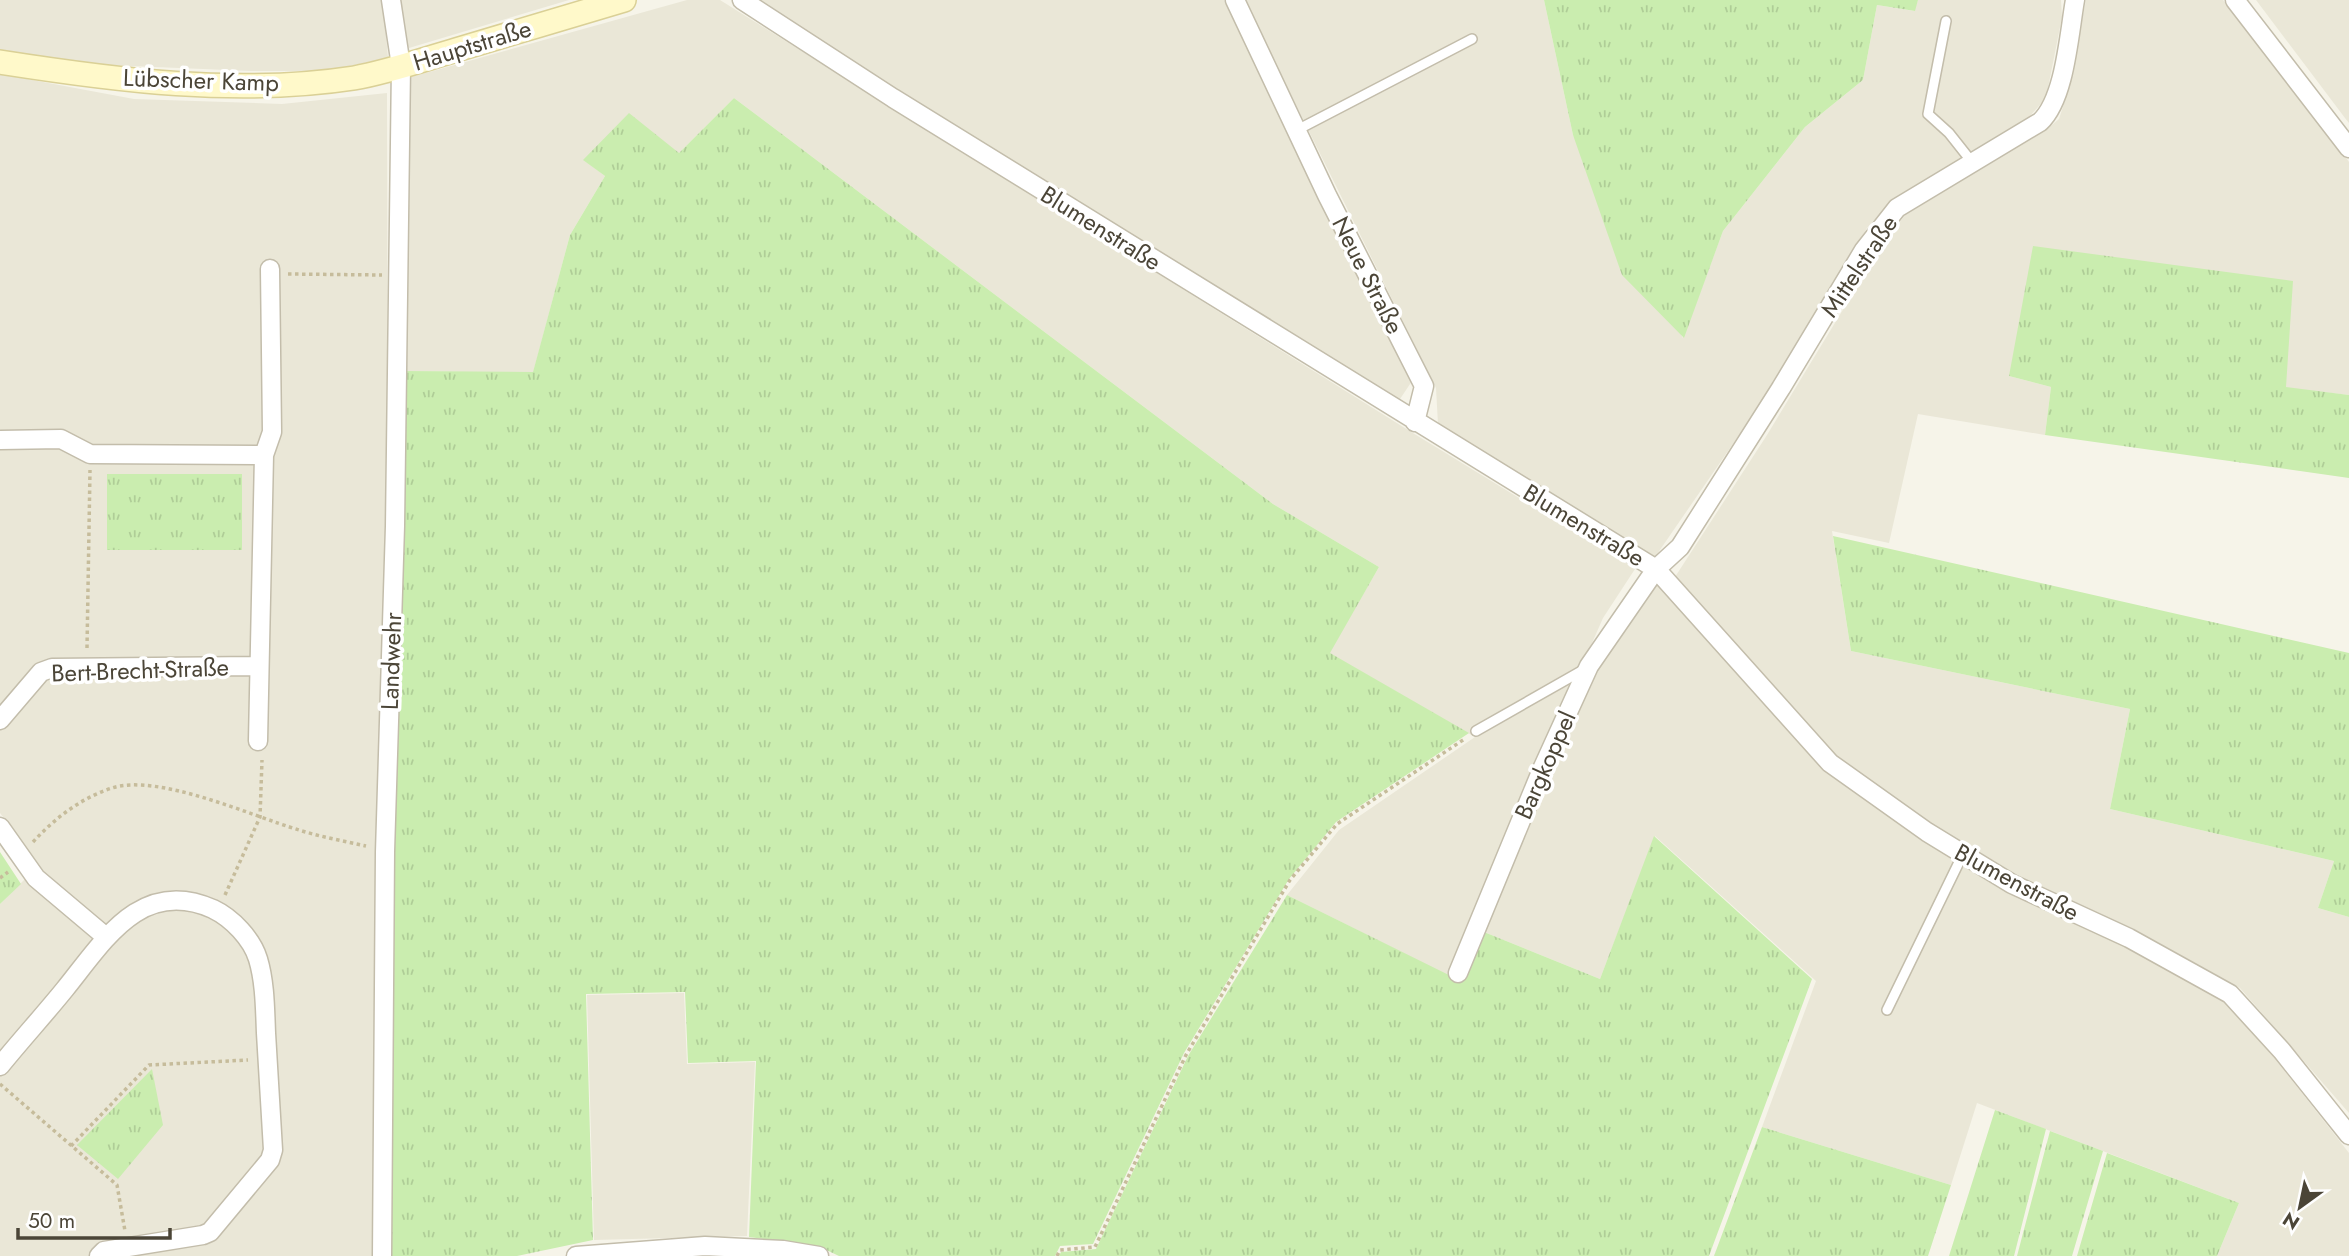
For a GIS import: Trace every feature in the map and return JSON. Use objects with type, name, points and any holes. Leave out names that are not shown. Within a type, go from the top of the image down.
[{"type":"street","name":"Landwehr","points":[[382,1256],[385,852],[395,526],[401,66],[391,0]]},
{"type":"street","name":"Hauptstraße","points":[[401,66],[624,0]]},
{"type":"street","name":"Blumenstraße","points":[[741,0],[893,98],[1656,569],[1830,763],[1927,832],[2012,884],[2129,938],[2230,994],[2282,1051],[2349,1135]]},
{"type":"street","name":"Neue Straße","points":[[1235,0],[1333,207],[1424,386],[1415,422]]},
{"type":"street","name":"Mittelstraße","points":[[1656,569],[1680,547],[1781,388],[1864,250],[1886,219],[1897,208],[2047,116],[2059,89],[2075,0]]},
{"type":"street","points":[[2235,0],[2349,148]]},
{"type":"street","name":"Lübscher Kamp","points":[[0,62],[80,75],[235,85],[356,78],[401,66]]},
{"type":"street","name":"Bert-Brecht-Straße","points":[[258,741],[264,456],[272,432],[270,269]]},
{"type":"street","points":[[0,440],[61,439],[90,454],[264,456]]},
{"type":"street","name":"Bargkoppel","points":[[1458,973],[1543,767],[1590,666],[1656,569]]},
{"type":"street","name":"Bert-Brecht-Straße","points":[[0,720],[41,672],[52,668],[258,666]]},
{"type":"street","points":[[0,827],[36,878],[106,937]]},
{"type":"street","points":[[0,1066],[6,1051],[106,937],[126,918],[146,906],[160,902],[188,901],[218,911],[243,932],[258,956],[273,1150],[270,1160],[210,1232],[150,1250],[127,1247],[104,1251],[100,1256]]},
{"type":"street","points":[[576,1256],[705,1246],[783,1250],[819,1256]]},
{"type":"lane","points":[[1946,21],[1928,114],[1950,133],[1972,162]]},
{"type":"lane","points":[[1297,131],[1472,38]]},
{"type":"lane","points":[[1476,731],[1590,666]]},
{"type":"lane","points":[[1887,1010],[1963,854]]},
{"type":"path","points":[[270,269],[284,274],[398,275]]},
{"type":"path","points":[[88,667],[90,454]]},
{"type":"path","points":[[1057,1256],[1060,1250],[1095,1247],[1186,1055],[1290,880],[1337,824],[1476,731]]},
{"type":"path","points":[[218,911],[260,817],[262,750],[258,741]]},
{"type":"path","points":[[0,878],[56,819],[71,808],[114,788],[146,786],[186,794],[300,831],[385,852]]},
{"type":"path","points":[[71,1146],[149,1065],[267,1060]]},
{"type":"path","points":[[0,1084],[117,1185],[127,1247]]},
{"type":"shaded area","points":[[0,0],[383,0],[388,58],[325,71],[251,71],[107,65],[0,52]]},
{"type":"shaded area","points":[[398,0],[569,0],[409,48],[403,37]]},
{"type":"shaded area","points":[[687,0],[720,0],[1635,569],[1603,618],[1540,761],[1451,977],[1287,895],[1339,830],[1475,737],[1329,653],[1379,567],[1273,504],[734,98],[679,153],[584,160],[605,176],[570,235],[533,373],[403,371],[408,78]]},
{"type":"shaded area","points":[[760,0],[1224,0],[1412,381],[1398,402],[764,7]]},
{"type":"shaded area","points":[[1244,0],[1544,0],[1573,135],[1683,338],[1723,231],[1805,127],[1863,80],[1877,5],[1914,11],[1918,0],[2061,0],[2062,17],[2046,98],[2021,126],[1892,201],[1867,228],[1779,377],[1653,560],[1438,424],[1436,388]]},
{"type":"shaded area","points":[[2086,0],[2223,0],[2305,99],[2349,162],[2349,395],[2286,388],[2009,376],[2051,387],[2045,435],[1918,414],[1889,543],[1832,531],[1851,651],[2130,709],[2110,809],[2334,861],[2318,908],[2349,917],[2349,1113],[2240,988],[2132,928],[2016,878],[1927,826],[1832,755],[1675,577],[1767,435],[1881,247],[1905,215],[2047,129],[2059,119],[2068,91]]},
{"type":"shaded area","points":[[2256,0],[2349,0],[2349,123],[2345,118]]},
{"type":"shaded area","points":[[0,74],[134,99],[282,104],[387,93],[388,525],[374,1256],[0,1256],[0,904],[39,865],[0,813]]},
{"type":"shaded area","points":[[1652,578],[1836,777],[2228,999],[2349,1153],[2349,1256],[2217,1256],[2239,1203],[1977,1103],[1951,1185],[1762,1127],[1816,981],[1655,836],[1600,979],[1479,930],[1612,634]]},
{"type":"shaded area","points":[[684,993],[687,1064],[755,1062],[747,1236],[594,1240],[587,995]]},
{"type":"green space","points":[[1544,0],[1918,0],[1915,11],[1877,5],[1863,80],[1805,127],[1723,231],[1684,338],[1622,275],[1573,135]]},
{"type":"green space","points":[[734,98],[1273,504],[1379,567],[1330,653],[1469,733],[1336,822],[1289,879],[1184,1053],[1093,1244],[1060,1246],[1055,1256],[839,1256],[818,1246],[749,1237],[756,1061],[688,1063],[685,992],[586,994],[593,1240],[517,1256],[386,1256],[403,371],[533,372],[570,235],[605,176],[583,160],[629,113],[679,153]]},
{"type":"green space","points":[[2033,246],[2293,281],[2286,387],[2349,395],[2349,478],[2045,435],[2051,387],[2009,376]]},
{"type":"green space","points":[[107,474],[242,474],[242,550],[107,550]]},
{"type":"green space","points":[[1833,536],[2349,653],[2349,917],[2318,908],[2334,861],[2110,809],[2130,709],[1851,651]]},
{"type":"green space","points":[[1654,836],[1812,979],[1709,1256],[1059,1256],[1061,1252],[1096,1249],[1188,1056],[1287,895],[1461,981],[1479,930],[1600,979]]},
{"type":"green space","points":[[0,852],[21,884],[0,904]]},
{"type":"green space","points":[[152,1069],[163,1125],[118,1179],[77,1145]]},
{"type":"green space","points":[[1995,1110],[2046,1129],[2014,1256],[1949,1256]]},
{"type":"green space","points":[[1762,1127],[1951,1185],[1928,1256],[1714,1256]]},
{"type":"green space","points":[[2050,1131],[2103,1151],[2072,1256],[2017,1256]]},
{"type":"green space","points":[[2107,1153],[2239,1203],[2217,1256],[2077,1256]]},
{"type":"waterway","points":[[700,1256],[721,1256]]}]
